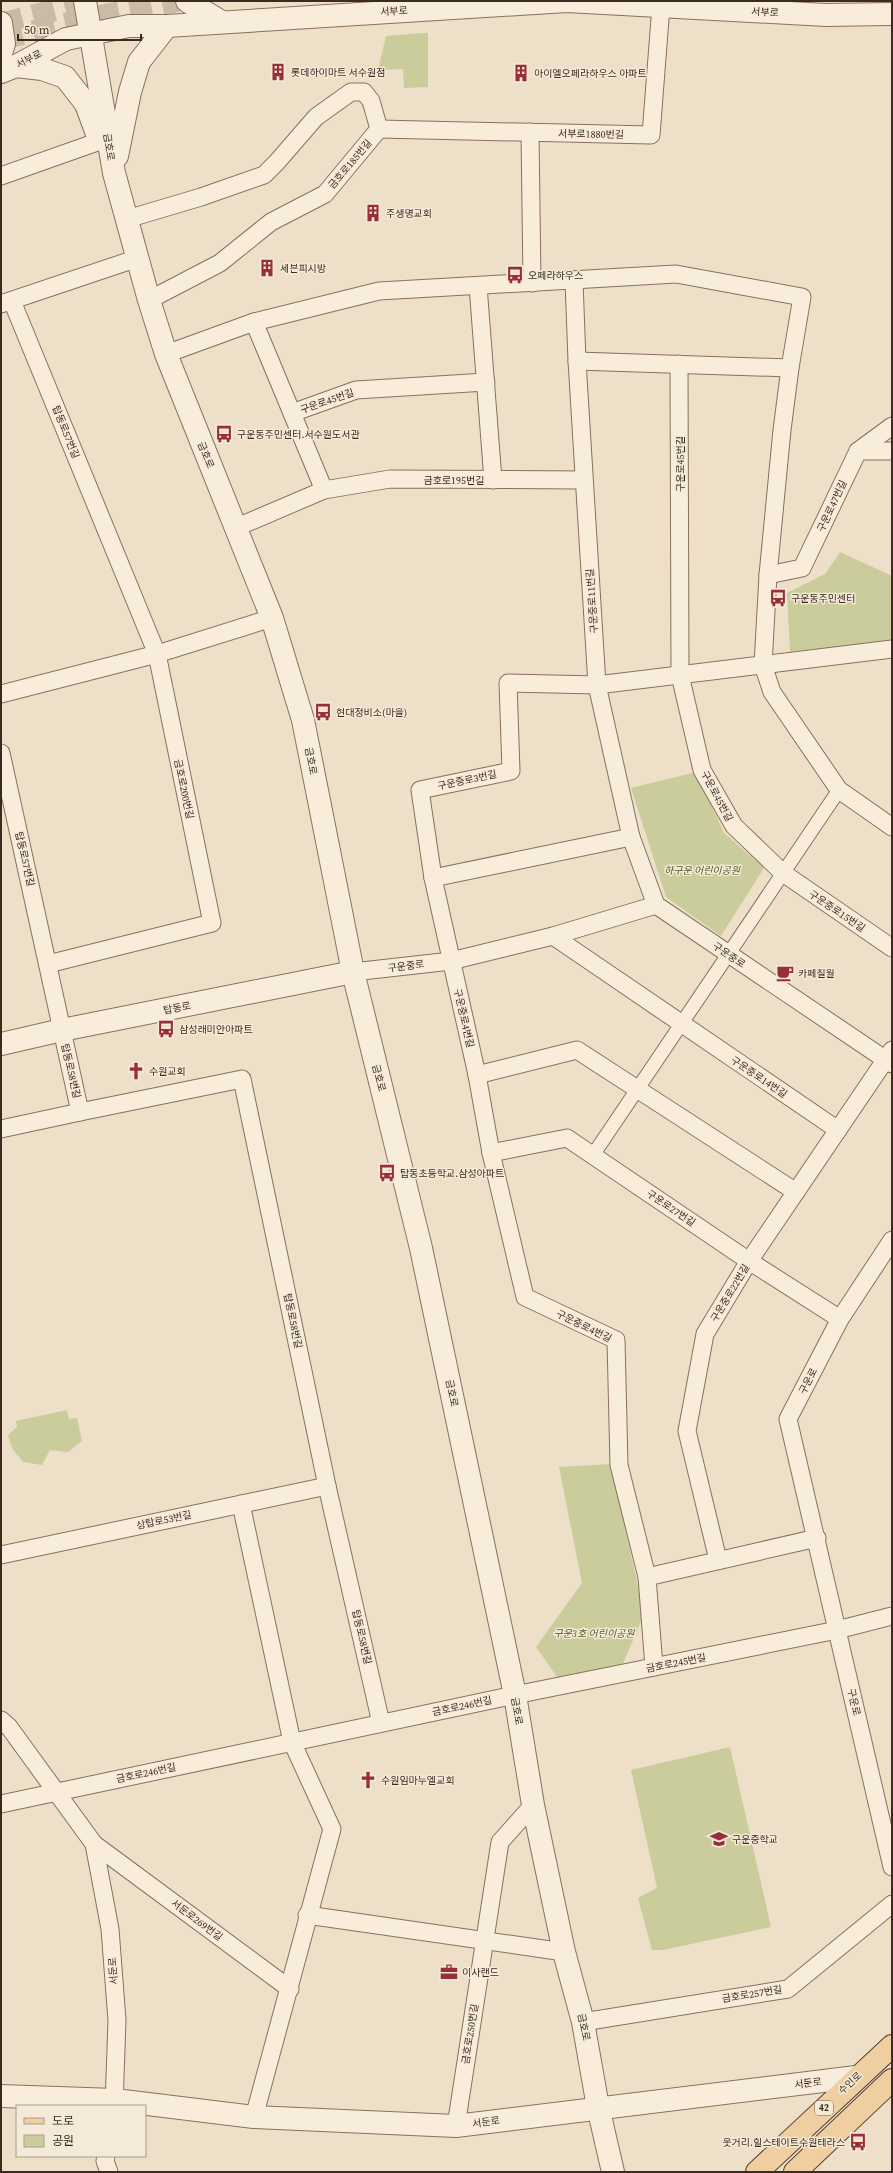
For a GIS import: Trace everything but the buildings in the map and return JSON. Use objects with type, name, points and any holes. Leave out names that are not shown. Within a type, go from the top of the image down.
[{"type":"main road","name":"수인로","points":[[757,2172],[856,2077],[892,2046]]},
{"type":"main road","points":[[795,2172],[889,2089]]},
{"type":"street","name":"금호로","points":[[85,1],[114,173],[149,300],[166,354],[272,618],[303,720],[353,972],[421,1248],[515,1695],[533,1805],[564,1952],[583,2022],[598,2107],[614,2172]]},
{"type":"street","points":[[187,1],[220,21]]},
{"type":"street","name":"서부로","points":[[6,64],[66,39],[129,26],[167,26],[220,21],[567,1],[826,15],[892,14]]},
{"type":"street","name":"서부로1880번길","points":[[530,132],[651,135],[661,6]]},
{"type":"street","points":[[1,23],[6,64],[42,70],[64,77],[86,104],[114,173]]},
{"type":"street","points":[[114,173],[122,123],[139,62],[167,26]]},
{"type":"street","points":[[127,219],[201,197],[264,174],[277,162],[316,117],[351,92],[364,92],[371,101],[379,129],[530,132],[532,283]]},
{"type":"street","name":"금호로185번길","points":[[149,300],[220,263],[272,222],[325,194],[379,129]]},
{"type":"street","points":[[1,176],[100,141]]},
{"type":"street","name":"탑동로57번길","points":[[119,563],[7,303],[138,258]]},
{"type":"street","points":[[166,354],[254,322],[379,291],[676,274],[802,297],[790,368],[768,574],[763,665],[772,692],[839,790],[892,827]]},
{"type":"street","name":"구운중로11번길","points":[[574,281],[577,361],[597,685],[631,838],[656,905]]},
{"type":"street","points":[[478,286],[493,480]]},
{"type":"street","name":"구운로45번길","points":[[254,322],[292,413],[356,390],[486,382]]},
{"type":"street","points":[[577,361],[790,368]]},
{"type":"street","name":"구운로45번길","points":[[679,364],[680,675],[702,770],[734,826],[783,873]]},
{"type":"street","points":[[292,413],[324,490]]},
{"type":"street","name":"구운로47번길","points":[[768,574],[802,568],[858,451],[892,426]]},
{"type":"street","points":[[858,451],[892,451]]},
{"type":"street","name":"금호로195번길","points":[[235,528],[324,490],[390,479],[584,480]]},
{"type":"street","name":"금호로200번길","points":[[48,964],[212,923],[157,654],[119,563]]},
{"type":"street","points":[[1,694],[157,654],[272,618]]},
{"type":"street","points":[[597,685],[892,649]]},
{"type":"street","name":"구운중로3번길","points":[[451,961],[433,878],[420,790],[511,771],[508,683],[597,685]]},
{"type":"street","name":"탑동로57번길","points":[[1,753],[62,1030]]},
{"type":"street","points":[[593,1155],[839,790]]},
{"type":"street","points":[[433,878],[631,838]]},
{"type":"street","name":"구운중로15번길","points":[[783,873],[892,948]]},
{"type":"street","name":"구운중로","points":[[353,972],[451,961],[553,936],[656,905],[728,954],[890,1058]]},
{"type":"street","points":[[553,936],[681,1024]]},
{"type":"street","name":"구운중로4번길","points":[[451,961],[477,1075],[491,1153],[525,1297],[616,1340],[619,1465],[647,1577],[654,1667]]},
{"type":"street","name":"탑동로","points":[[1,1044],[62,1030],[353,972]]},
{"type":"street","name":"구운중로14번길","points":[[681,1024],[838,1130]]},
{"type":"street","name":"탑동로58번길","points":[[62,1030],[80,1112]]},
{"type":"street","points":[[477,1075],[576,1050],[796,1192]]},
{"type":"street","name":"구운중로22번길","points":[[718,1560],[687,1431],[705,1334],[749,1261],[838,1130],[890,1058]]},
{"type":"street","name":"탑동로58번길","points":[[1,1129],[242,1079],[327,1486],[382,1723]]},
{"type":"street","name":"구운로27번길","points":[[491,1153],[567,1138],[749,1261],[840,1319]]},
{"type":"street","name":"구운로","points":[[892,1240],[840,1319],[788,1419],[817,1538],[892,1867]]},
{"type":"street","name":"상탑로53번길","points":[[1,1555],[327,1486]]},
{"type":"street","points":[[241,1504],[292,1742],[332,1829],[307,1915],[290,1989],[254,2117]]},
{"type":"street","points":[[647,1577],[817,1538]]},
{"type":"street","name":"금호로245번길","points":[[515,1695],[837,1630],[892,1616]]},
{"type":"street","name":"금호로246번길","points":[[1,1804],[515,1695]]},
{"type":"street","name":"서둔로269번길","points":[[1,1720],[9,1727],[94,1844],[290,1989]]},
{"type":"street","name":"금호로250번길","points":[[456,2126],[500,1842],[533,1805]]},
{"type":"street","name":"서둔로","points":[[94,1844],[110,1929],[117,2020],[115,2103]]},
{"type":"street","name":"금호로257번길","points":[[583,2022],[788,1988],[892,1904]]},
{"type":"street","points":[[307,1915],[484,1942],[564,1952]]},
{"type":"street","name":"서둔로","points":[[146,2106],[254,2117],[456,2126],[598,2107],[856,2077]]},
{"type":"street","name":"서둔로","points":[[1,2096],[135,2105]]},
{"type":"street","points":[[106,2157],[109,2172]]},
{"type":"green space","points":[[428,33],[428,87],[404,88],[403,69],[378,70],[386,36]]},
{"type":"green space","points":[[840,552],[892,576],[892,641],[790,652],[787,593],[825,574]]},
{"type":"green space","name":"하구운 어린이공원","points":[[696,772],[724,833],[764,868],[721,936],[666,897],[631,788]]},
{"type":"green space","points":[[67,1410],[69,1419],[77,1418],[82,1441],[68,1452],[50,1450],[42,1465],[23,1462],[12,1448],[8,1435],[17,1427],[16,1421]]},
{"type":"green space","name":"구운3호 어린이공원","points":[[611,1464],[644,1614],[622,1666],[560,1681],[536,1647],[582,1583],[559,1467]]},
{"type":"green space","points":[[730,1747],[771,1927],[663,1950],[652,1950],[638,1898],[657,1888],[631,1770]]},
{"type":"tunnel","points":[[1,24],[90,1]]},
{"type":"tunnel","points":[[1,39],[99,16],[178,1]]},
{"type":"place","name":"롯데하이마트 서수원점","points":[[278,72]]},
{"type":"place","name":"아이엘오페라하우스 아파트","points":[[521,73]]},
{"type":"place","name":"주생명교회","points":[[373,213]]},
{"type":"place","name":"세븐피시방","points":[[267,268]]},
{"type":"place","name":"오페라하우스","points":[[515,275]]},
{"type":"place","name":"구운동주민센터.서수원도서관","points":[[224,434]]},
{"type":"place","name":"구운동주민센터","points":[[778,598]]},
{"type":"place","name":"현대정비소(마을)","points":[[323,712]]},
{"type":"place","name":"카페칠월","points":[[785,973]]},
{"type":"place","name":"삼성래미안아파트","points":[[166,1029]]},
{"type":"place","name":"수원교회","points":[[136,1071]]},
{"type":"place","name":"탑동초등학교.삼성아파트","points":[[387,1173]]},
{"type":"place","name":"수원임마누엘교회","points":[[368,1780]]},
{"type":"place","name":"구운중학교","points":[[719,1839]]},
{"type":"place","name":"이사랜드","points":[[449,1972]]},
{"type":"place","name":"웃거리.힐스테이트수원테라스","points":[[858,2142]]}]
